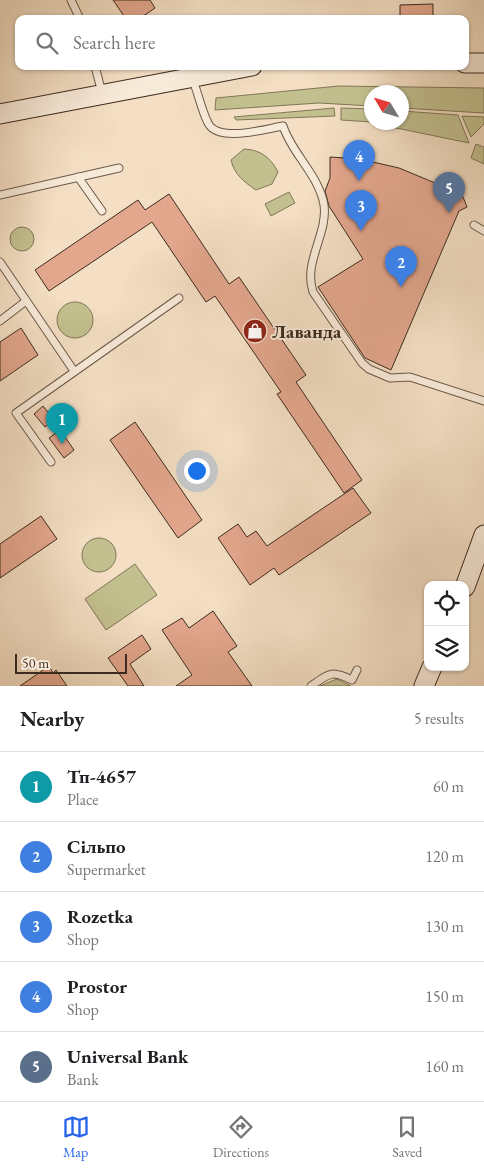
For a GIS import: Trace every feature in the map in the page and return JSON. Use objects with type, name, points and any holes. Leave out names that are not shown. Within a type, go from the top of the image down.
[{"type":"street","points":[[469,63],[484,63]]},
{"type":"street","points":[[0,114],[102,96],[228,70]]},
{"type":"street","points":[[467,581],[484,536]]},
{"type":"street","points":[[424,686],[430,671]]},
{"type":"lane","points":[[71,0],[78,15]]},
{"type":"lane","points":[[96,70],[102,96]]},
{"type":"lane","points":[[192,76],[209,124],[219,133],[238,134],[283,126],[286,136],[318,186],[324,206],[310,272],[313,292],[362,363],[377,374],[390,378],[410,377],[484,401]]},
{"type":"lane","points":[[0,195],[118,168]]},
{"type":"lane","points":[[78,177],[102,211]]},
{"type":"lane","points":[[474,225],[484,231]]},
{"type":"lane","points":[[0,262],[74,370]]},
{"type":"lane","points":[[51,462],[16,413],[74,370],[179,298]]},
{"type":"lane","points":[[0,321],[26,301]]},
{"type":"lane","points":[[311,686],[328,675],[337,673],[352,680],[357,670]]},
{"type":"shaded area","points":[[339,86],[364,86],[364,106],[319,103],[215,110],[216,98]]},
{"type":"shaded area","points":[[409,87],[484,88],[484,113],[409,108]]},
{"type":"shaded area","points":[[334,108],[335,116],[236,120],[234,117]]},
{"type":"shaded area","points":[[341,108],[364,109],[364,121],[341,120]]},
{"type":"shaded area","points":[[409,112],[458,115],[469,143],[406,130],[409,130]]},
{"type":"shaded area","points":[[462,116],[484,117],[484,124],[471,137]]},
{"type":"shaded area","points":[[476,144],[484,147],[484,164],[471,158]]},
{"type":"shaded area","points":[[244,149],[260,153],[272,162],[278,172],[272,184],[256,190],[237,174],[231,160]]},
{"type":"shaded area","points":[[289,192],[295,203],[271,216],[265,204]]},
{"type":"shaded area","points":[[22,227],[31,230],[34,239],[31,248],[22,251],[13,248],[10,239],[13,230]]},
{"type":"shaded area","points":[[75,302],[82,303],[88,307],[92,313],[92,327],[88,333],[82,337],[75,338],[68,337],[62,333],[58,327],[57,320],[58,313],[62,307],[68,303]]},
{"type":"shaded area","points":[[99,538],[111,543],[116,555],[111,567],[99,572],[87,567],[82,555],[87,543]]},
{"type":"shaded area","points":[[135,564],[157,595],[106,630],[85,599]]},
{"type":"shaded area","points":[[337,679],[351,686],[320,686]]},
{"type":"building","points":[[113,0],[150,0],[155,8],[145,15],[123,15]]},
{"type":"building","points":[[433,4],[433,15],[400,15],[400,5]]},
{"type":"building","points":[[330,157],[360,159],[399,168],[452,190],[459,187],[467,207],[459,211],[391,370],[365,358],[318,287],[363,259],[329,206],[325,191],[330,178]]},
{"type":"building","points":[[169,194],[229,284],[239,277],[306,375],[296,382],[362,480],[344,493],[277,394],[281,392],[215,296],[206,302],[152,222],[49,291],[35,270],[138,200],[145,210]]},
{"type":"building","points":[[21,328],[38,355],[0,381],[0,342]]},
{"type":"building","points":[[43,406],[54,420],[45,427],[34,414]]},
{"type":"building","points":[[135,422],[202,520],[178,538],[110,440]]},
{"type":"building","points":[[60,430],[74,450],[64,458],[49,438]]},
{"type":"building","points":[[353,488],[371,513],[279,575],[274,568],[250,585],[218,538],[238,524],[247,537],[256,531],[267,546]]},
{"type":"building","points":[[41,516],[57,539],[0,578],[0,544]]},
{"type":"building","points":[[213,611],[237,646],[228,652],[252,686],[176,686],[192,675],[162,630],[182,618],[189,628]]},
{"type":"building","points":[[142,635],[151,649],[130,664],[144,686],[128,686],[108,658]]},
{"type":"building","points":[[49,666],[53,673],[56,670],[67,686],[20,686]]},
{"type":"place","name":"Prostor","points":[[359,181]]},
{"type":"place","name":"Universal Bank","points":[[449,213]]},
{"type":"place","name":"Rozetka","points":[[361,231]]},
{"type":"place","name":"Сільпо","points":[[401,287]]},
{"type":"place","name":"Лаванда","points":[[255,331]]},
{"type":"place","name":"Тп-4657","points":[[62,444]]}]
